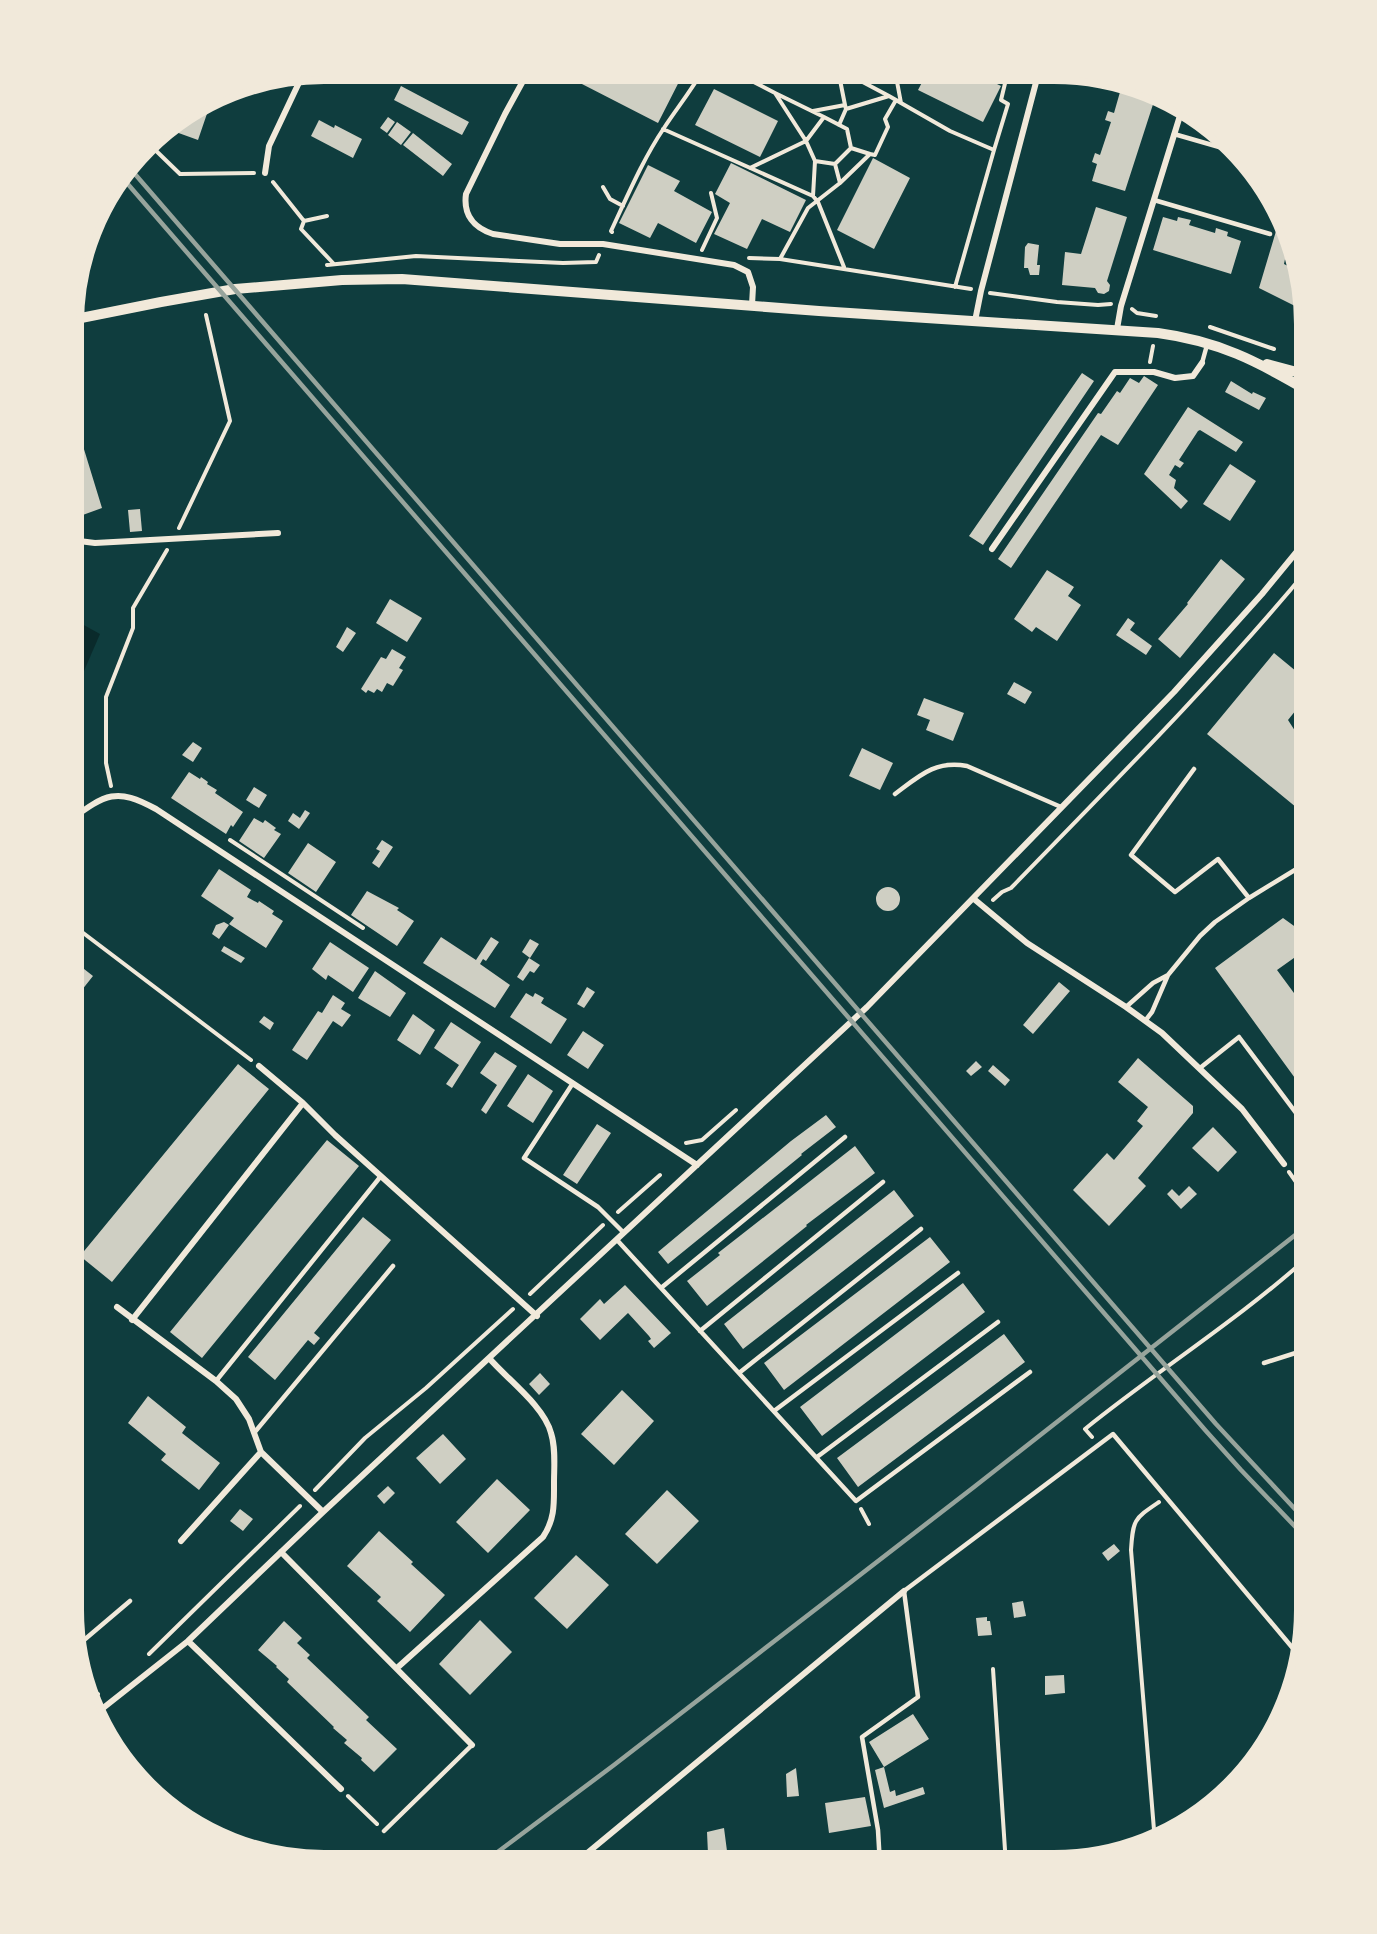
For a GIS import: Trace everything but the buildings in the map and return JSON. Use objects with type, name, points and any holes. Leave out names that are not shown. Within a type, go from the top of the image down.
[{"type":"street","points":[[524,80],[471,182],[465,201],[467,212],[476,227],[493,234],[560,244],[603,244],[734,265],[748,272],[753,287],[752,305]]},
{"type":"street","points":[[975,321],[1037,80]]},
{"type":"street","points":[[265,173],[269,146],[300,81]]},
{"type":"street","points":[[1117,329],[1121,306],[1180,115]]},
{"type":"street","points":[[80,318],[236,290],[342,280],[444,280],[752,305],[1170,334],[1208,342],[1258,362],[1298,372]]},
{"type":"street","points":[[1258,362],[1298,385]]},
{"type":"street","points":[[992,549],[1115,372],[1154,372],[1175,378],[1193,376],[1202,363]]},
{"type":"street","points":[[80,541],[95,543],[278,533]]},
{"type":"street","points":[[101,1710],[188,1641],[867,1007],[1174,692],[1298,550]]},
{"type":"street","points":[[80,813],[94,803],[113,796],[125,795],[156,809],[697,1165]]},
{"type":"street","points":[[974,899],[1027,943],[1162,1033],[1242,1109],[1284,1164]]},
{"type":"street","points":[[259,1066],[303,1103],[335,1135],[537,1316]]},
{"type":"street","points":[[132,1320],[303,1103]]},
{"type":"street","points":[[117,1307],[236,1399],[249,1419],[261,1452],[324,1512]]},
{"type":"street","points":[[397,1668],[543,1537],[550,1525],[553,1512],[555,1459],[550,1428],[538,1411],[489,1358]]},
{"type":"street","points":[[181,1541],[261,1452]]},
{"type":"street","points":[[281,1552],[472,1745]]},
{"type":"street","points":[[586,1854],[904,1591]]},
{"type":"street","points":[[188,1641],[341,1789]]},
{"type":"lane","points":[[1174,134],[1223,148]]},
{"type":"lane","points":[[1154,200],[1270,234]]},
{"type":"lane","points":[[1202,363],[1208,342]]},
{"type":"lane","points":[[895,794],[925,772],[943,764],[955,764],[966,766],[1061,807]]},
{"type":"lane","points":[[1194,769],[1131,855],[1175,892],[1218,859],[1249,898]]},
{"type":"lane","points":[[1145,1021],[1156,1006],[1168,975],[1200,936],[1249,898],[1298,868]]},
{"type":"lane","points":[[1126,1007],[1153,983],[1168,975]]},
{"type":"lane","points":[[1200,1068],[1239,1037],[1298,1116]]},
{"type":"lane","points":[[573,1083],[524,1158],[598,1207],[624,1233]]},
{"type":"lane","points":[[661,1288],[845,1137]]},
{"type":"lane","points":[[216,1382],[381,1176]]},
{"type":"lane","points":[[699,1331],[883,1182]]},
{"type":"lane","points":[[739,1373],[921,1229]]},
{"type":"lane","points":[[617,1240],[856,1501],[1030,1372]]},
{"type":"lane","points":[[254,1432],[393,1266]]},
{"type":"lane","points":[[774,1411],[958,1274]]},
{"type":"lane","points":[[817,1457],[998,1322]]},
{"type":"lane","points":[[1264,1363],[1298,1352]]},
{"type":"lane","points":[[879,1854],[878,1830],[862,1737],[918,1697],[904,1591],[1113,1434],[1294,1650]]},
{"type":"lane","points":[[82,1642],[130,1601]]},
{"type":"lane","points":[[384,1832],[472,1745]]},
{"type":"path","points":[[618,235],[611,231],[623,206],[663,129],[698,80]]},
{"type":"path","points":[[750,80],[847,129],[851,148]]},
{"type":"path","points":[[838,125],[846,107],[842,80]]},
{"type":"path","points":[[859,80],[950,131],[994,150]]},
{"type":"path","points":[[897,80],[901,103]]},
{"type":"path","points":[[956,287],[1008,104],[1001,100],[1006,80]]},
{"type":"path","points":[[775,93],[806,141],[815,161],[813,196]]},
{"type":"path","points":[[813,111],[846,107],[889,96]]},
{"type":"path","points":[[851,148],[875,155],[888,127],[885,119],[896,100]]},
{"type":"path","points":[[750,168],[806,141],[824,117]]},
{"type":"path","points":[[663,129],[813,196],[819,202],[844,268]]},
{"type":"path","points":[[154,148],[180,174],[265,173],[304,221]]},
{"type":"path","points":[[835,164],[851,148]]},
{"type":"path","points":[[780,259],[808,208],[819,202],[870,154]]},
{"type":"path","points":[[815,161],[835,164]]},
{"type":"path","points":[[835,164],[840,183]]},
{"type":"path","points":[[603,187],[610,199],[623,206]]},
{"type":"path","points":[[702,251],[717,218],[711,193]]},
{"type":"path","points":[[304,221],[327,216]]},
{"type":"path","points":[[304,221],[301,229],[332,264],[395,256],[562,263],[596,262],[603,244]]},
{"type":"path","points":[[691,249],[711,253]]},
{"type":"path","points":[[738,257],[780,259],[968,289]]},
{"type":"path","points":[[113,796],[106,763],[106,697],[133,628],[133,608],[174,539],[230,421],[206,315]]},
{"type":"path","points":[[1151,358],[1153,345]]},
{"type":"path","points":[[1295,534],[1298,530]]},
{"type":"path","points":[[985,909],[1002,892],[1011,888],[1182,710],[1267,619],[1298,581]]},
{"type":"path","points":[[80,931],[259,1066]]},
{"type":"path","points":[[702,1140],[744,1102]]},
{"type":"path","points":[[1284,1164],[1298,1184]]},
{"type":"path","points":[[148,1655],[287,1521],[365,1438],[426,1388],[660,1175]]},
{"type":"path","points":[[1099,1445],[1085,1429],[1150,1378],[1271,1290],[1298,1266]]},
{"type":"path","points":[[1154,1833],[1131,1550],[1132,1526],[1138,1516],[1166,1497]]},
{"type":"path","points":[[993,1669],[1005,1854]]},
{"type":"path","points":[[95,1696],[105,1689]]},
{"type":"path","points":[[341,1789],[384,1832]]},
{"type":"water","points":[[80,623],[100,634],[80,680]]},
{"type":"railway","points":[[133,171],[1216,1424],[1298,1512]]},
{"type":"railway","points":[[126,181],[1206,1431],[1298,1530]]},
{"type":"railway","points":[[495,1854],[974,1487],[1298,1233]]}]
